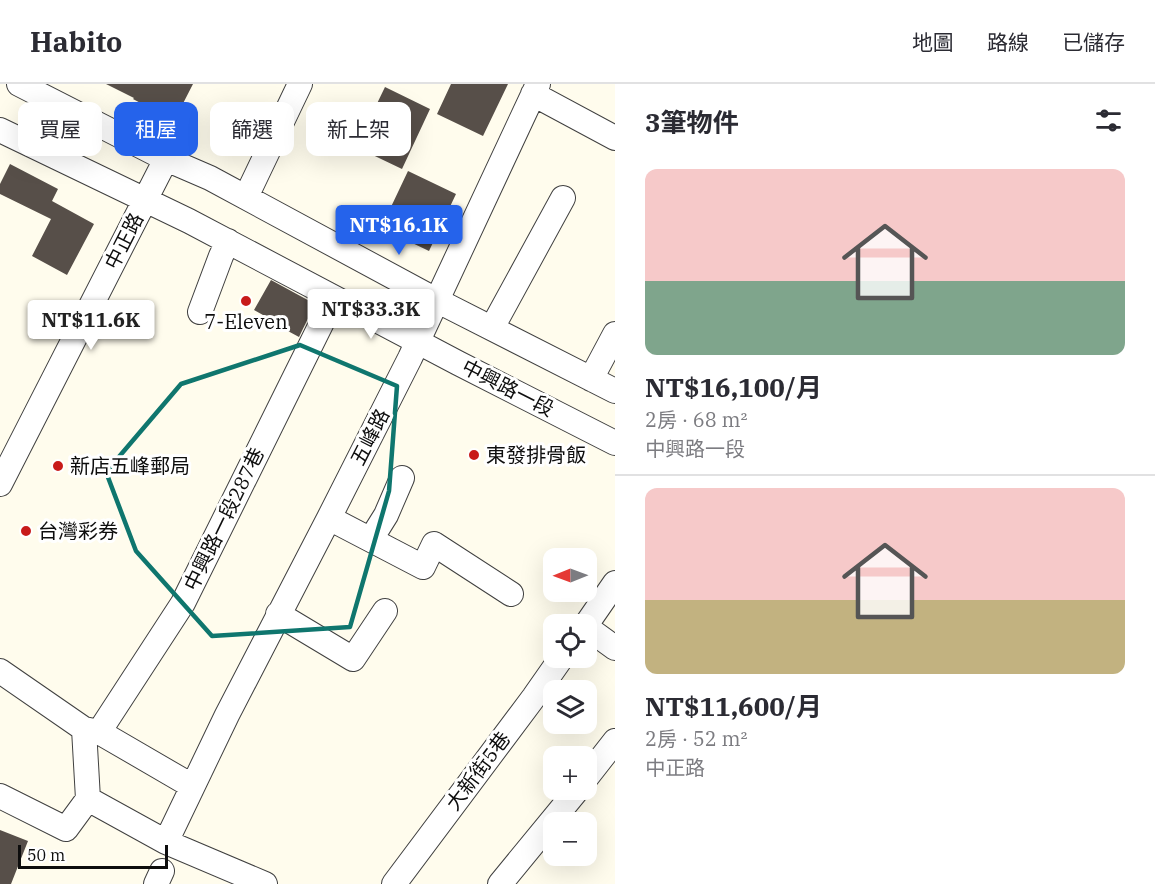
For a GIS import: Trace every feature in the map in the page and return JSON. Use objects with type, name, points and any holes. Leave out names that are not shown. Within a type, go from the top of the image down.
[{"type":"street","points":[[20,84],[166,159],[210,178],[436,300],[615,391]]},
{"type":"street","points":[[246,197],[300,84]]},
{"type":"street","points":[[536,89],[615,138]]},
{"type":"street","name":"五峰路","points":[[166,842],[278,614],[418,340],[536,89]]},
{"type":"street","name":"中興路一段","points":[[2,136],[189,221],[615,443]]},
{"type":"street","name":"中正路","points":[[0,484],[166,159]]},
{"type":"street","points":[[492,328],[563,198]]},
{"type":"street","points":[[200,312],[220,256],[228,241]]},
{"type":"street","name":"中興路一段287巷","points":[[91,731],[183,603],[334,298]]},
{"type":"street","points":[[591,379],[615,334]]},
{"type":"street","points":[[371,539],[386,515],[402,478]]},
{"type":"street","points":[[329,518],[423,567],[434,544],[511,594]]},
{"type":"street","points":[[594,614],[615,583]]},
{"type":"street","points":[[278,614],[353,660],[385,611]]},
{"type":"street","points":[[597,634],[615,648]]},
{"type":"street","name":"大新街5巷","points":[[394,884],[554,668]]},
{"type":"street","points":[[0,671],[91,731],[192,786]]},
{"type":"street","points":[[0,796],[66,829],[88,799],[91,731]]},
{"type":"street","points":[[597,764],[615,741]]},
{"type":"street","points":[[88,799],[166,842],[265,884]]},
{"type":"street","points":[[500,884],[569,800]]},
{"type":"highlighted area","points":[[300,345],[397,386],[389,491],[350,627],[212,636],[136,551],[106,472],[181,384]]},
{"type":"building","points":[[106,84],[193,84],[184,102],[139,102]]},
{"type":"building","points":[[451,84],[508,84],[483,136],[437,114]]},
{"type":"building","points":[[385,87],[430,109],[411,150],[411,102],[378,102]]},
{"type":"building","points":[[375,156],[408,156],[402,169]]},
{"type":"building","points":[[10,164],[58,189],[52,201],[94,224],[67,275],[32,256],[51,219],[0,194],[0,184]]},
{"type":"building","points":[[408,171],[456,194],[429,251],[381,228]]},
{"type":"building","points":[[271,280],[315,304],[299,337],[270,323],[272,320],[254,310]]},
{"type":"building","points":[[0,830],[28,841],[11,884],[0,884]]},
{"type":"place","name":"7-Eleven","points":[[246,301]]},
{"type":"place","name":"東發排骨飯","points":[[474,455]]},
{"type":"place","name":"新店五峰郵局","points":[[58,466]]},
{"type":"place","name":"台灣彩券","points":[[26,531]]}]
